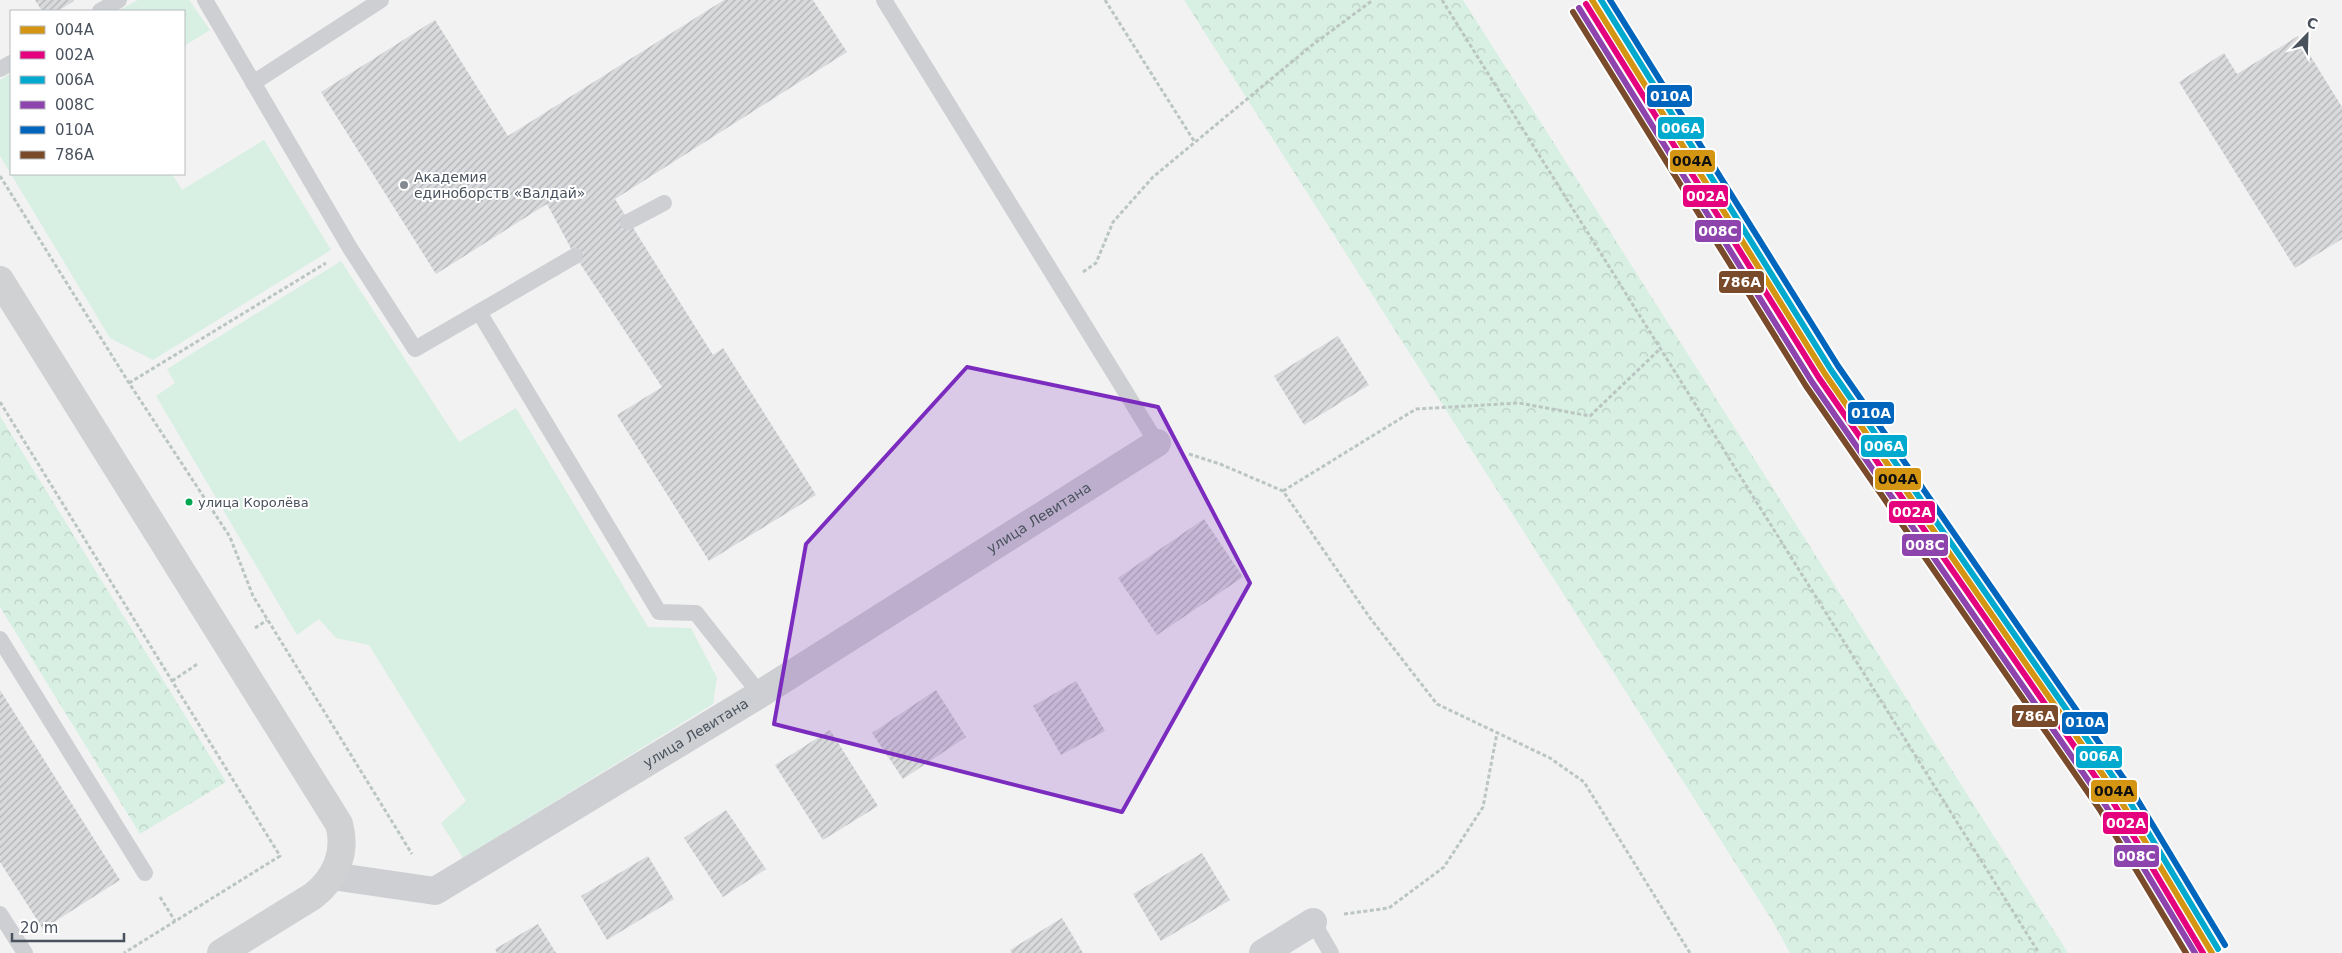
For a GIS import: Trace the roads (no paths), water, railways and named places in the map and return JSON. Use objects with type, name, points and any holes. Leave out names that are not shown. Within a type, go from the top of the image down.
[{"type":"main road","points":[[0,280],[337,817],[341,830],[342,851],[332,876],[313,896],[221,953]]},
{"type":"street","name":"улица Левитана","points":[[332,876],[435,891],[760,694],[1157,443]]},
{"type":"street","points":[[1263,953],[1313,922]]},
{"type":"lane","points":[[102,10],[119,0]]},
{"type":"lane","points":[[205,0],[350,248],[416,349],[575,256]]},
{"type":"lane","points":[[253,83],[381,0]]},
{"type":"lane","points":[[884,0],[1157,443]]},
{"type":"lane","points":[[628,222],[664,203]]},
{"type":"lane","points":[[479,312],[659,612],[696,613],[760,694]]},
{"type":"lane","points":[[0,639],[145,873]]},
{"type":"lane","points":[[0,914],[25,953]]},
{"type":"lane","points":[[1313,922],[1331,953]]},
{"type":"place","name":"Академия единоборств «Валдай»","points":[[404,185]]},
{"type":"place","name":"улица Королёва","points":[[189,502]]}]
